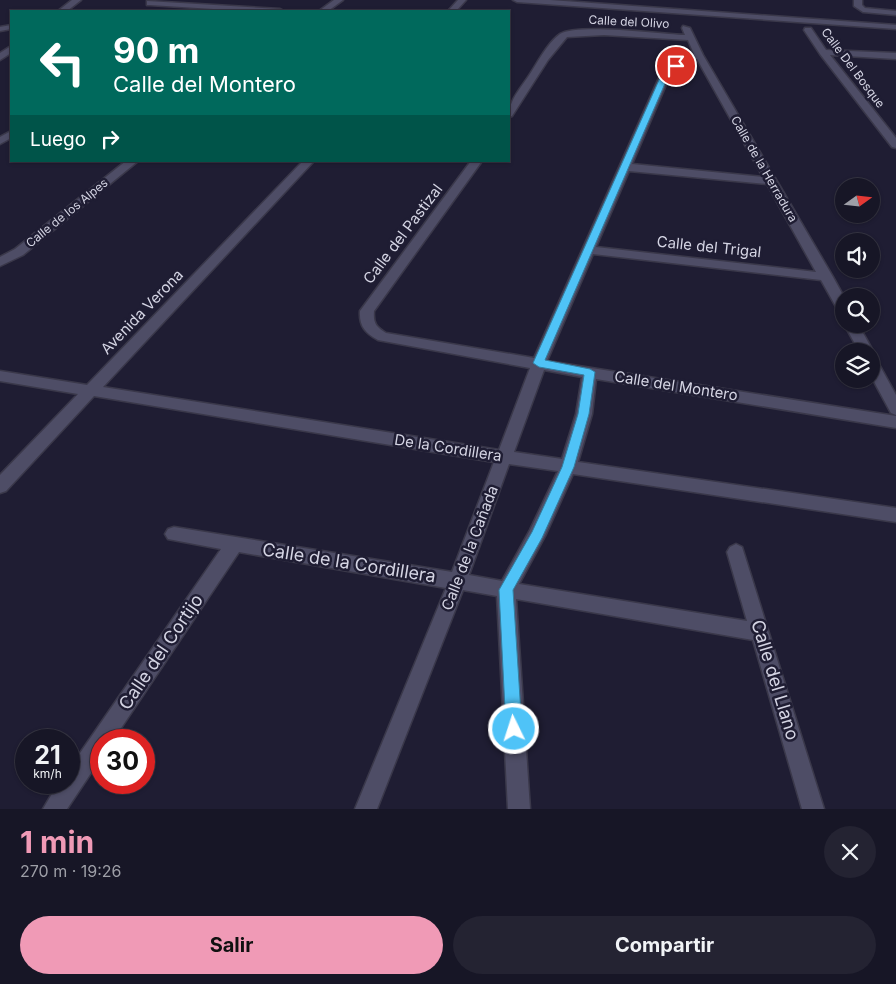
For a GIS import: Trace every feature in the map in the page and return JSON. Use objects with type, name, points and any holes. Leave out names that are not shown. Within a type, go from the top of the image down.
[{"type":"street","points":[[63,10],[78,0]]},
{"type":"street","points":[[324,10],[339,0]]},
{"type":"street","points":[[453,10],[462,0]]},
{"type":"street","points":[[518,0],[896,27]]},
{"type":"street","points":[[858,0],[858,6],[863,10],[896,13]]},
{"type":"street","points":[[150,3],[264,10]]},
{"type":"street","points":[[195,10],[201,6]]},
{"type":"street","name":"Calle de la Herradura","points":[[686,28],[699,56],[835,292]]},
{"type":"street","name":"Calle Del Bosque","points":[[808,30],[896,145]]},
{"type":"street","name":"Calle del Olivo","points":[[510,113],[556,44],[566,34],[588,32],[690,38]]},
{"type":"street","points":[[823,52],[896,56]]},
{"type":"street","name":"Calle de la Cañada","points":[[366,809],[458,581],[539,363],[667,71],[699,56]]},
{"type":"street","name":"Calle de los Alpes","points":[[0,262],[19,252],[132,162]]},
{"type":"street","name":"Avenida Verona","points":[[0,486],[308,162]]},
{"type":"street","name":"Calle del Pastizal","points":[[369,330],[365,322],[367,311],[476,162]]},
{"type":"street","points":[[625,167],[770,181]]},
{"type":"street","name":"Calle del Trigal","points":[[588,250],[827,277]]},
{"type":"street","name":"Calle del Montero","points":[[369,330],[383,336],[896,422]]},
{"type":"street","points":[[519,809],[506,590],[537,534],[568,467],[584,414],[590,372]]},
{"type":"street","name":"De la Cordillera","points":[[0,376],[568,467],[896,514]]},
{"type":"street","points":[[880,379],[896,409]]},
{"type":"street","name":"Calle de la Cordillera","points":[[174,534],[760,632]]},
{"type":"street","name":"Calle del Cortijo","points":[[54,809],[235,544]]},
{"type":"street","name":"Calle del Llano","points":[[736,552],[813,809]]},
{"type":"route","points":[[514,729],[506,590],[537,534],[568,467],[584,414],[590,372],[539,363],[667,71],[676,66]]}]
